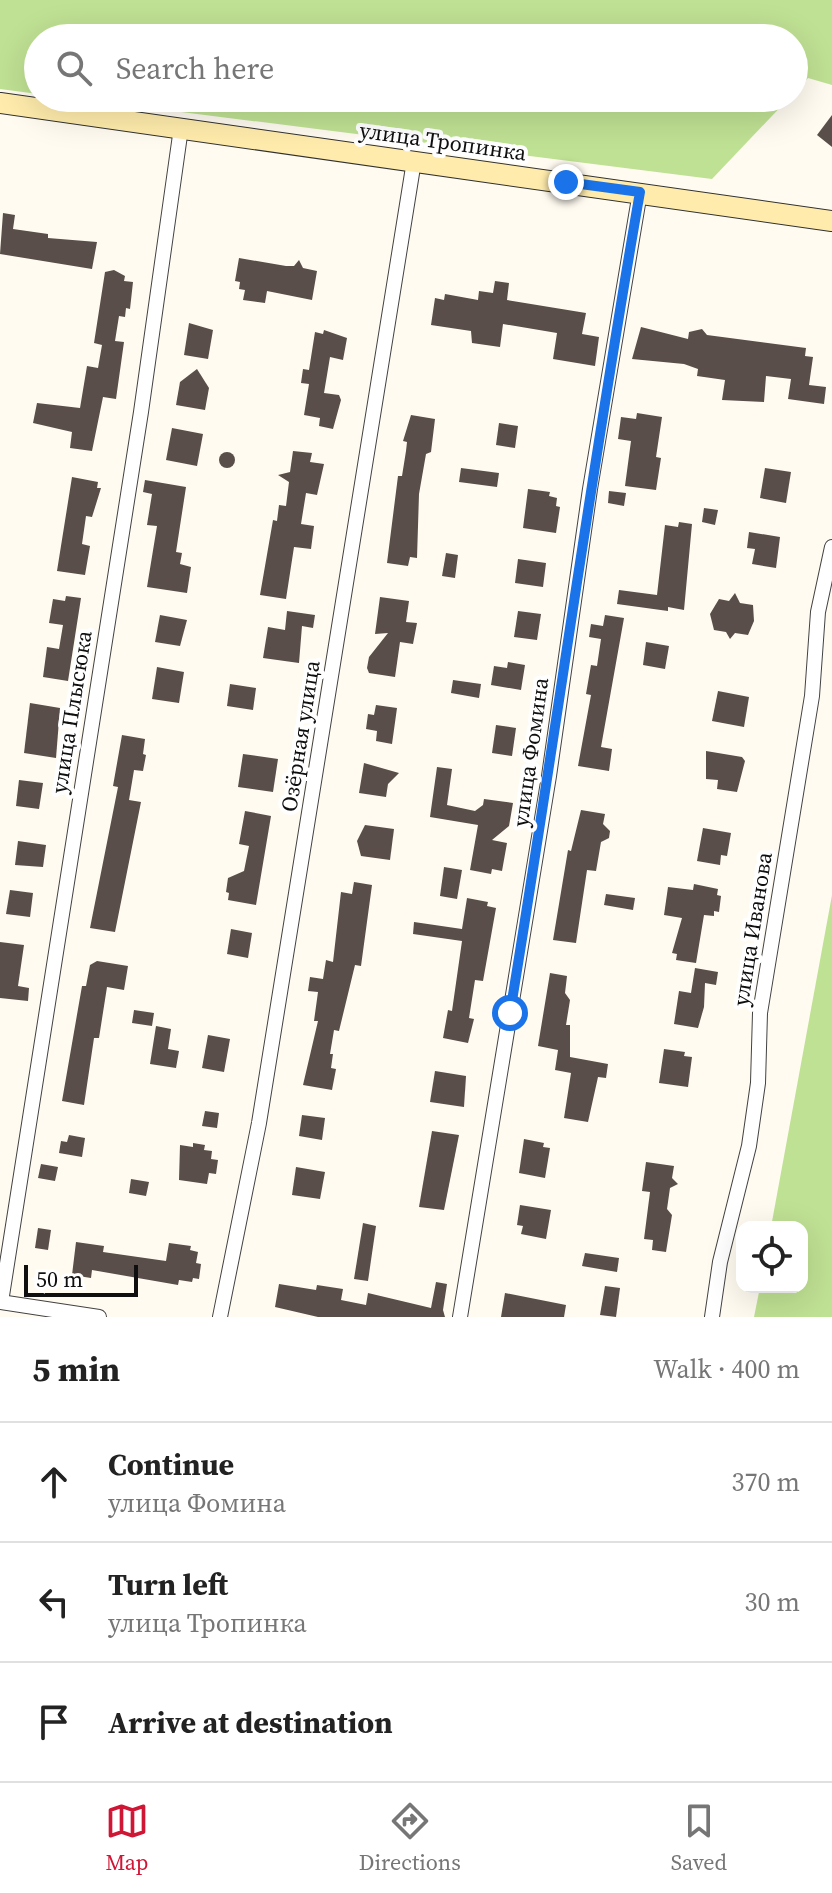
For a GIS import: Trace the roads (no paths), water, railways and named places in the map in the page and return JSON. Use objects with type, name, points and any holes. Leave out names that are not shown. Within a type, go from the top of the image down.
[{"type":"main road","name":"улица Тропинка","points":[[0,103],[24,106]]},
{"type":"main road","name":"улица Тропинка","points":[[65,112],[832,221]]},
{"type":"street","name":"улица Плысюка","points":[[0,1302],[141,412],[181,128]]},
{"type":"street","name":"Озёрная улица","points":[[220,1317],[262,1108],[414,161]]},
{"type":"street","name":"улица Фомина","points":[[460,1317],[549,776],[592,473],[640,192]]},
{"type":"street","name":"улица Иванова","points":[[712,1317],[720,1262],[749,1146],[758,1083],[760,1013],[812,696],[818,612],[832,547]]},
{"type":"street","points":[[0,1302],[99,1317]]}]
